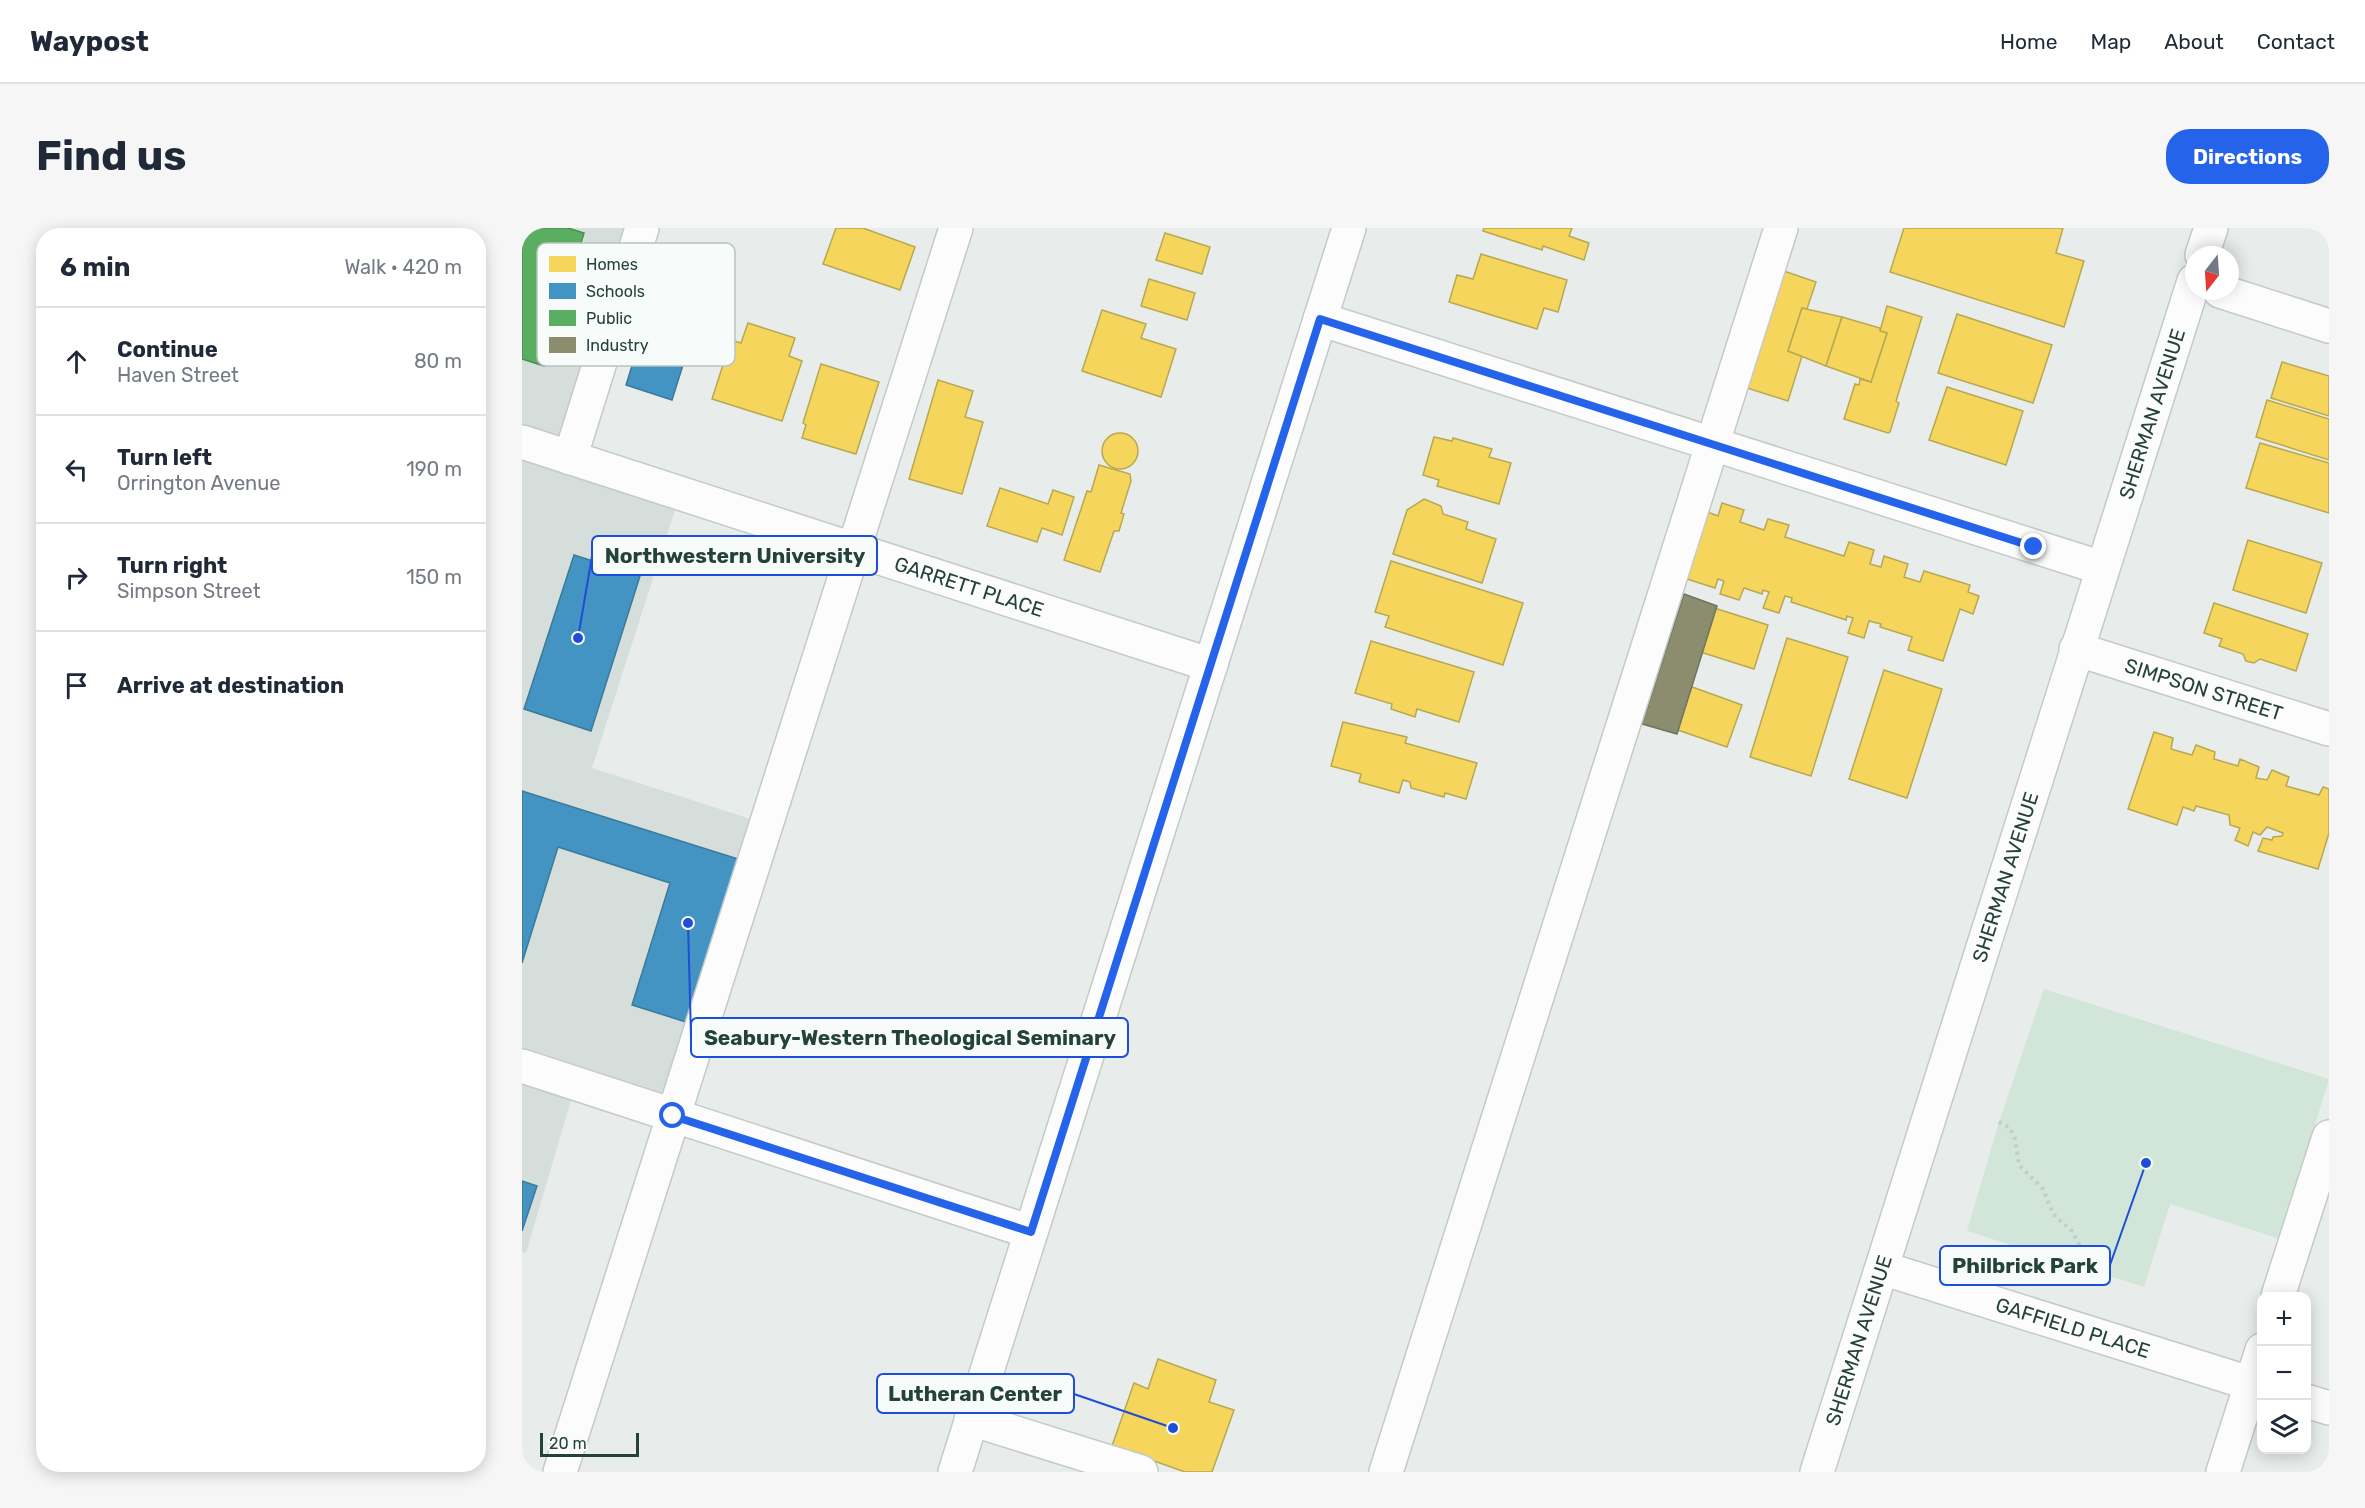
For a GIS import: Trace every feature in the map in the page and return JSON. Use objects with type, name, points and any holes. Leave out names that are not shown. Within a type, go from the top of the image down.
[{"type":"street","points":[[637,243],[642,228]]},
{"type":"street","points":[[954,1472],[1349,228]]},
{"type":"street","points":[[1386,1472],[1781,228]]},
{"type":"street","points":[[2205,246],[2211,228]]},
{"type":"street","points":[[560,1472],[853,549],[948,230]]},
{"type":"street","points":[[2239,297],[2329,326]]},
{"type":"street","name":"SHERMAN AVENUE","points":[[1818,1472],[2076,649],[2188,300]]},
{"type":"street","points":[[1320,319],[2102,568]]},
{"type":"street","points":[[570,458],[599,366]]},
{"type":"street","name":"GARRETT PLACE","points":[[522,442],[1210,665]]},
{"type":"street","name":"SIMPSON STREET","points":[[2076,649],[2329,729]]},
{"type":"street","points":[[522,1066],[1031,1232]]},
{"type":"street","points":[[2279,1292],[2329,1137]]},
{"type":"street","name":"GAFFIELD PLACE","points":[[1882,1268],[2256,1385]]},
{"type":"street","points":[[2223,1472],[2256,1385]]},
{"type":"street","points":[[2311,1402],[2329,1408]]},
{"type":"street","points":[[971,1419],[1141,1472]]},
{"type":"path","points":[[2000,1122],[2010,1128],[2015,1138],[2019,1166],[2043,1189],[2053,1214],[2072,1231],[2079,1244],[2085,1268],[2084,1282]]},
{"type":"shaded area","points":[[522,228],[625,228],[620,243],[537,243],[537,366],[582,366],[550,467],[676,507],[592,768],[754,820],[667,1098],[580,1070],[526,1253],[522,1252]]},
{"type":"green space","points":[[2044,989],[2329,1079],[2280,1239],[2170,1204],[2144,1287],[1967,1231],[1999,1122]]},
{"type":"building: Homes","points":[[836,228],[863,228],[915,247],[900,290],[823,264]]},
{"type":"building: Homes","points":[[1484,228],[1572,228],[1569,236],[1589,243],[1584,260],[1543,246],[1542,250],[1483,231]]},
{"type":"building: Homes","points":[[1904,228],[2063,228],[2056,253],[2084,261],[2064,327],[1890,272]]},
{"type":"building: Homes","points":[[1165,233],[1210,247],[1202,274],[1156,260]]},
{"type":"building: Homes","points":[[1481,254],[1567,280],[1558,312],[1544,308],[1537,329],[1449,302],[1457,275],[1473,279]]},
{"type":"building: Homes","points":[[1781,270],[1816,282],[1807,309],[1802,308],[1788,351],[1802,356],[1788,401],[1741,386]]},
{"type":"building: Homes","points":[[1149,279],[1195,293],[1187,320],[1141,306]]},
{"type":"building: Homes","points":[[1887,306],[1922,317],[1896,401],[1899,403],[1888,433],[1844,419],[1855,384],[1859,385],[1860,379],[1871,382],[1887,333],[1880,331]]},
{"type":"building: Homes","points":[[1802,308],[1842,317],[1826,366],[1788,351]]},
{"type":"building: Homes","points":[[1102,310],[1146,324],[1141,338],[1176,349],[1161,397],[1082,371]]},
{"type":"building: Homes","points":[[1957,314],[2052,345],[2033,403],[1938,373]]},
{"type":"building: Homes","points":[[1842,317],[1880,328],[1880,331],[1887,333],[1871,382],[1826,366]]},
{"type":"building: Homes","points":[[748,323],[795,338],[789,356],[802,361],[782,421],[712,399],[723,366],[735,366],[735,341],[741,343]]},
{"type":"building: Homes","points":[[2282,362],[2329,376],[2329,416],[2271,398]]},
{"type":"building: Homes","points":[[821,364],[879,382],[856,454],[802,438],[806,425],[803,423]]},
{"type":"building: Homes","points":[[938,380],[973,391],[965,417],[983,422],[962,494],[909,479]]},
{"type":"building: Homes","points":[[1947,387],[2023,411],[2006,465],[1929,440]]},
{"type":"building: Homes","points":[[2267,400],[2329,419],[2329,460],[2256,437]]},
{"type":"building: Homes","points":[[1120,433],[1133,438],[1138,451],[1133,464],[1120,469],[1107,464],[1102,451],[1107,438]]},
{"type":"building: Homes","points":[[1434,437],[1452,441],[1453,438],[1492,449],[1489,457],[1511,463],[1499,504],[1437,486],[1439,480],[1423,475]]},
{"type":"building: Homes","points":[[2260,443],[2329,463],[2329,513],[2246,488]]},
{"type":"building: Homes","points":[[1099,465],[1130,474],[1131,481],[1121,513],[1124,514],[1119,531],[1114,531],[1100,572],[1064,560],[1087,491],[1091,492]]},
{"type":"building: Homes","points":[[1000,488],[1048,504],[1053,490],[1074,497],[1062,535],[1042,528],[1037,542],[987,526]]},
{"type":"building: Homes","points":[[1424,499],[1441,506],[1443,514],[1468,522],[1466,529],[1496,539],[1482,583],[1393,554],[1407,510]]},
{"type":"building: Homes","points":[[1722,503],[1744,510],[1740,522],[1764,530],[1768,519],[1789,525],[1785,537],[1844,556],[1849,542],[1874,550],[1870,564],[1881,567],[1884,556],[1908,564],[1904,577],[1920,582],[1924,571],[1970,585],[1968,592],[1979,596],[1973,614],[1960,609],[1943,661],[1908,650],[1912,637],[1880,627],[1881,624],[1869,621],[1864,638],[1848,633],[1853,618],[1847,616],[1846,620],[1791,602],[1792,598],[1785,596],[1779,613],[1763,608],[1769,592],[1763,590],[1762,594],[1744,588],[1739,600],[1720,594],[1724,581],[1718,579],[1715,588],[1684,578],[1705,511],[1718,516]]},
{"type":"building: Homes","points":[[2248,540],[2322,563],[2306,613],[2233,590]]},
{"type":"building: Homes","points":[[1391,561],[1523,603],[1503,665],[1385,627],[1389,616],[1375,612]]},
{"type":"building: Homes","points":[[2214,603],[2308,634],[2296,671],[2260,659],[2254,663],[2246,661],[2243,654],[2219,646],[2222,639],[2204,633]]},
{"type":"building: Homes","points":[[1708,606],[1768,625],[1754,669],[1694,650]]},
{"type":"building: Homes","points":[[1787,638],[1848,657],[1811,776],[1750,757]]},
{"type":"building: Homes","points":[[1371,641],[1474,672],[1459,722],[1417,709],[1415,717],[1391,709],[1392,704],[1355,693]]},
{"type":"building: Homes","points":[[1884,670],[1942,689],[1907,798],[1849,779]]},
{"type":"building: Homes","points":[[1684,684],[1742,705],[1727,747],[1669,727]]},
{"type":"building: Homes","points":[[1343,722],[1407,737],[1405,743],[1477,763],[1466,799],[1445,793],[1444,797],[1411,788],[1410,782],[1403,780],[1399,793],[1359,782],[1361,774],[1331,766]]},
{"type":"building: Homes","points":[[2154,732],[2173,738],[2171,749],[2192,755],[2196,745],[2215,752],[2214,759],[2238,766],[2240,759],[2259,767],[2256,778],[2267,780],[2272,770],[2289,777],[2286,786],[2319,795],[2323,787],[2329,789],[2329,833],[2318,869],[2258,851],[2263,838],[2272,840],[2273,837],[2282,836],[2283,833],[2267,827],[2260,835],[2253,832],[2248,846],[2235,840],[2240,828],[2230,825],[2229,815],[2196,806],[2194,811],[2183,807],[2177,825],[2128,809]]},
{"type":"building: Homes","points":[[1158,1359],[1216,1380],[1209,1402],[1234,1410],[1212,1472],[1185,1472],[1112,1446],[1134,1383],[1148,1389]]},
{"type":"building: Schools","points":[[632,366],[683,366],[672,400],[626,385]]},
{"type":"building: Schools","points":[[574,555],[640,576],[591,731],[524,709]]},
{"type":"building: Schools","points":[[522,791],[738,859],[686,1022],[632,1005],[670,883],[558,847],[522,963]]},
{"type":"building: Schools","points":[[522,1181],[537,1186],[522,1231]]},
{"type":"building: Public","points":[[522,228],[568,228],[584,233],[581,243],[537,243],[537,364],[522,359]]},
{"type":"building: Industry","points":[[1684,594],[1717,606],[1677,734],[1642,724]]},
{"type":"place","name":"Northwestern University","points":[[578,638]]},
{"type":"place","name":"Seabury-Western Theological Seminary","points":[[688,923]]},
{"type":"place","name":"Philbrick Park","points":[[2146,1163]]},
{"type":"place","name":"Lutheran Center","points":[[1173,1428]]},
{"type":"route","points":[[673,1116],[1031,1232],[1320,319],[2034,547]]}]
